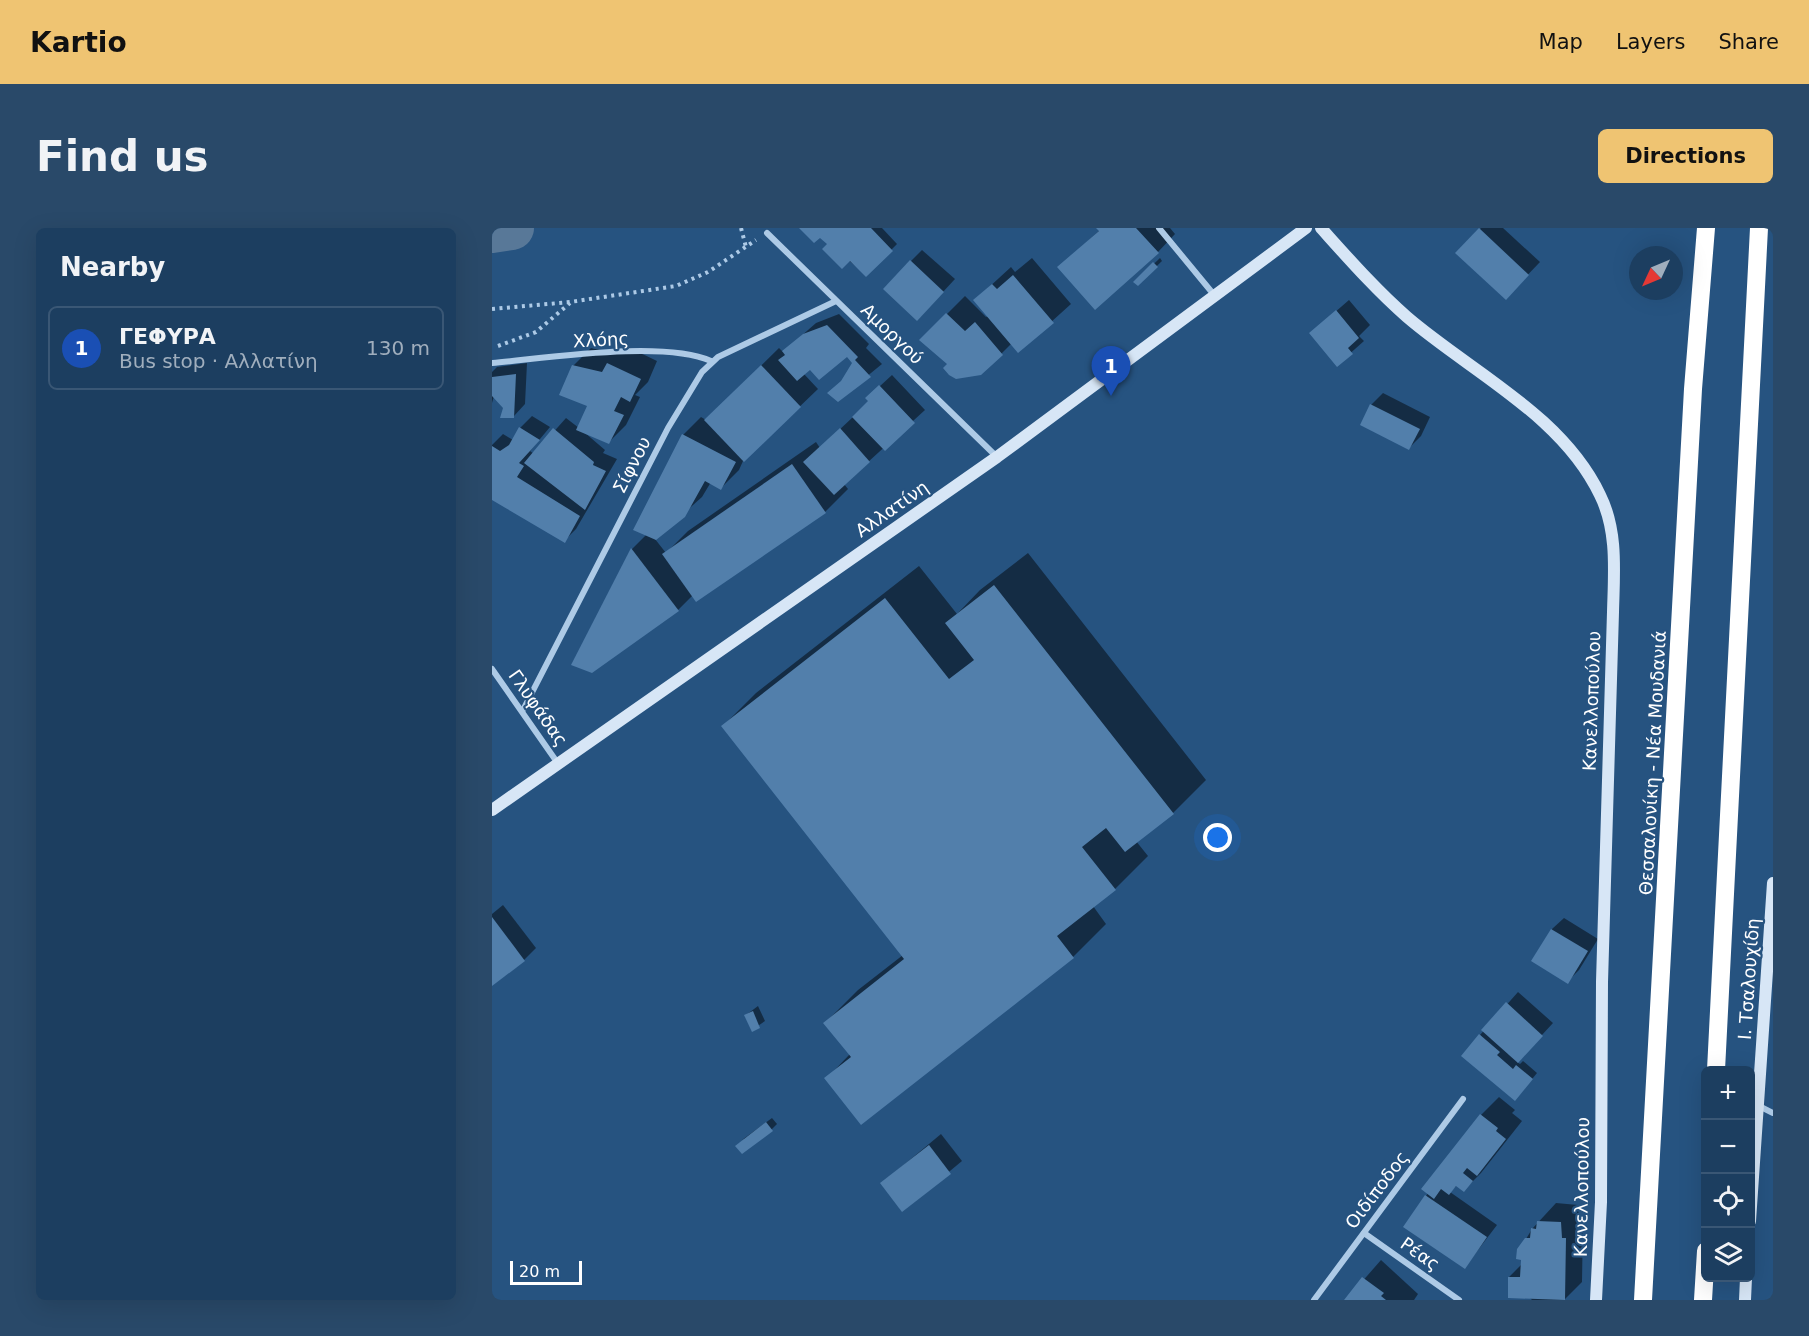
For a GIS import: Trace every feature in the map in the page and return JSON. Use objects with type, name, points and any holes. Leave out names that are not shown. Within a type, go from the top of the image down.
[{"type":"highway","name":"Θεσσαλονίκη - Νέα Μουδανιά","points":[[1643,1300],[1693,389],[1706,228]]},
{"type":"highway","points":[[1716,1066],[1759,228]]},
{"type":"highway","points":[[1703,1300],[1704,1282]]},
{"type":"street","points":[[1159,228],[1216,297]]},
{"type":"street","name":"Αλλατίνη","points":[[492,810],[997,456],[1216,297],[1306,228]]},
{"type":"street","name":"Κανελλοπούλου","points":[[1321,228],[1406,316],[1517,401],[1567,446],[1600,495],[1610,521],[1614,551],[1613,612],[1602,982],[1601,1202],[1596,1300]]},
{"type":"street","name":"Αμοργού","points":[[767,233],[997,456]]},
{"type":"street","name":"Σίφνου","points":[[523,710],[668,428],[696,380],[711,361],[836,301]]},
{"type":"street","name":"Χλόης","points":[[492,363],[658,352],[691,354],[711,361]]},
{"type":"street","name":"Γλυφάδας","points":[[492,669],[523,710],[559,765]]},
{"type":"street","name":"Ι. Τσαλουχίδη","points":[[1754,1174],[1773,883]]},
{"type":"street","name":"Οιδίποδος","points":[[1314,1300],[1464,1099]]},
{"type":"street","points":[[1759,1106],[1773,1113]]},
{"type":"street","name":"Ρέας","points":[[1364,1233],[1459,1300]]},
{"type":"street","points":[[1745,1300],[1746,1282]]},
{"type":"path","points":[[741,228],[746,247]]},
{"type":"path","points":[[492,309],[570,302],[676,286],[708,272],[767,233]]},
{"type":"path","points":[[492,348],[536,333],[570,302]]},
{"type":"building","points":[[799,228],[871,228],[893,251],[866,277],[850,261],[842,269],[822,249],[827,244],[820,238],[814,243]]},
{"type":"building","points":[[1096,228],[1136,228],[1159,253],[1095,310],[1057,267],[1099,231]]},
{"type":"building","points":[[1479,228],[1529,275],[1506,300],[1455,253]]},
{"type":"building","points":[[910,260],[944,292],[917,321],[883,289]]},
{"type":"building","points":[[1153,262],[1158,267],[1138,286],[1133,282]]},
{"type":"building","points":[[1013,275],[1054,323],[1018,353],[973,300],[992,284],[997,289]]},
{"type":"building","points":[[1336,310],[1359,338],[1348,348],[1353,354],[1337,367],[1309,333]]},
{"type":"building","points":[[946,313],[965,331],[975,322],[1003,355],[981,375],[956,379],[943,368],[947,364],[919,340]]},
{"type":"building","points":[[827,325],[858,357],[855,360],[871,377],[838,402],[827,393],[841,381],[852,363],[847,357],[819,380],[810,370],[797,381],[778,360],[785,355],[782,351],[803,334]]},
{"type":"building","points":[[607,363],[641,379],[630,402],[621,397],[614,411],[624,415],[609,444],[576,430],[587,406],[559,395],[572,365],[602,372]]},
{"type":"building","points":[[761,365],[801,407],[744,462],[704,420]]},
{"type":"building","points":[[516,374],[514,418],[500,418],[503,408],[492,396],[492,377]]},
{"type":"building","points":[[879,385],[915,423],[885,451],[852,417],[868,401],[865,398]]},
{"type":"building","points":[[1370,404],[1420,429],[1409,450],[1360,425]]},
{"type":"building","points":[[519,427],[540,440],[519,463],[524,466],[517,477],[580,516],[565,543],[492,500],[492,446],[500,451],[509,445]]},
{"type":"building","points":[[553,428],[594,462],[593,465],[606,471],[585,510],[524,463]]},
{"type":"building","points":[[840,428],[870,462],[834,495],[803,462]]},
{"type":"building","points":[[682,434],[736,462],[721,490],[705,481],[685,517],[656,540],[633,530]]},
{"type":"building","points":[[792,464],[826,513],[696,602],[662,554]]},
{"type":"building","points":[[631,548],[679,611],[592,673],[571,665]]},
{"type":"building","points":[[994,585],[1174,814],[1125,852],[1106,828],[1082,847],[1116,890],[1057,936],[1074,958],[861,1125],[824,1078],[851,1057],[823,1023],[904,959],[721,726],[885,598],[949,679],[974,660],[945,623]]},
{"type":"building","points":[[492,917],[525,961],[492,986]]},
{"type":"building","points":[[1551,929],[1588,951],[1568,984],[1531,961]]},
{"type":"building","points":[[1506,1002],[1543,1036],[1518,1063],[1481,1030]]},
{"type":"building","points":[[753,1011],[760,1028],[752,1032],[744,1015]]},
{"type":"building","points":[[1479,1034],[1500,1052],[1497,1055],[1513,1069],[1516,1065],[1533,1079],[1515,1101],[1461,1056]]},
{"type":"building","points":[[1480,1114],[1498,1128],[1496,1131],[1506,1139],[1477,1176],[1467,1168],[1463,1173],[1473,1181],[1464,1192],[1456,1186],[1449,1195],[1441,1189],[1434,1199],[1421,1189]]},
{"type":"building","points":[[766,1122],[773,1131],[742,1154],[735,1146]]},
{"type":"building","points":[[929,1145],[951,1174],[902,1212],[880,1183]]},
{"type":"building","points":[[1425,1195],[1487,1237],[1465,1269],[1403,1227]]},
{"type":"building","points":[[1537,1221],[1561,1222],[1562,1238],[1566,1238],[1565,1300],[1508,1298],[1508,1277],[1520,1277],[1521,1260],[1516,1259],[1517,1249],[1525,1238],[1530,1238],[1531,1228],[1536,1229]]},
{"type":"building","points":[[1362,1277],[1384,1293],[1381,1296],[1386,1300],[1344,1300]]},
{"type":"waterway","points":[[492,231],[512,228]]},
{"type":"place","name":"ΓΕΦΥΡΑ","points":[[1111,396]]}]
